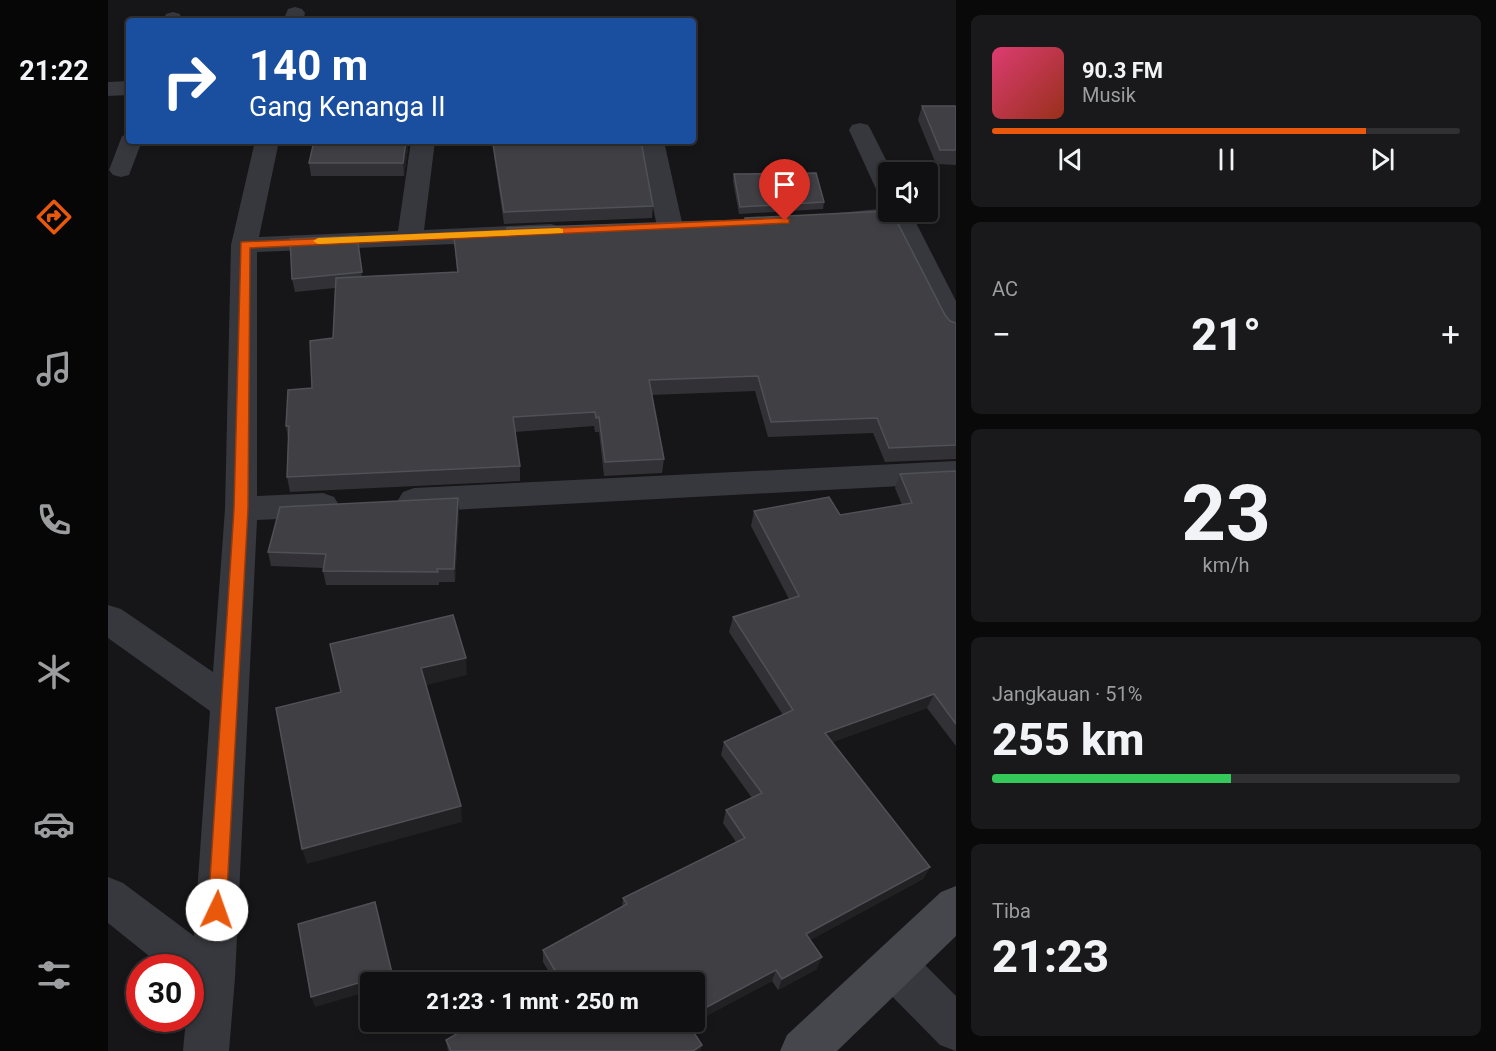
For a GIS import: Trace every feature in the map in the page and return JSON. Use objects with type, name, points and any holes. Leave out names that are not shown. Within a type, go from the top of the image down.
[{"type":"main road","points":[[803,1051],[895,967],[956,907]]},
{"type":"street","points":[[108,89],[126,88]]},
{"type":"street","points":[[860,130],[878,168]]},
{"type":"street","points":[[121,170],[129,144]]},
{"type":"street","points":[[206,1051],[213,978],[241,509],[244,245],[266,144]]},
{"type":"street","points":[[410,237],[423,144]]},
{"type":"street","points":[[653,144],[670,227]]},
{"type":"street","points":[[820,219],[878,215]]},
{"type":"street","points":[[903,222],[956,328]]},
{"type":"street","points":[[244,245],[576,231]]},
{"type":"street","points":[[384,502],[956,472]]},
{"type":"street","points":[[241,509],[348,504]]},
{"type":"street","points":[[108,619],[230,704]]},
{"type":"street","points":[[108,897],[213,978]]},
{"type":"street","points":[[895,967],[956,1029]]},
{"type":"building","points":[[922,106],[956,106],[956,150],[940,150]]},
{"type":"building","points":[[313,144],[406,144],[403,163],[309,163]]},
{"type":"building","points":[[493,144],[642,144],[653,206],[504,212]]},
{"type":"building","points":[[816,173],[824,202],[740,207],[734,174]]},
{"type":"building","points":[[878,211],[878,222],[897,222],[945,315],[950,321],[956,323],[956,445],[889,448],[877,418],[771,422],[758,376],[649,380],[664,459],[605,462],[599,417],[596,418],[595,412],[513,417],[520,466],[287,477],[288,390],[312,388],[310,341],[333,338],[336,278],[458,272],[454,237],[508,234],[507,228],[745,220],[745,218]]},
{"type":"building","points":[[357,236],[362,272],[292,279],[290,239]]},
{"type":"building","points":[[956,471],[956,724],[934,694],[825,733],[930,867],[806,934],[822,957],[782,979],[776,970],[705,1008],[705,972],[556,972],[543,950],[627,904],[623,898],[745,838],[726,810],[762,793],[724,742],[793,710],[733,617],[799,596],[754,511],[829,497],[840,515],[912,503],[900,474]]},
{"type":"building","points":[[458,498],[454,569],[437,569],[438,572],[323,571],[326,554],[268,552],[280,507]]},
{"type":"building","points":[[453,615],[466,658],[421,668],[461,806],[302,849],[276,708],[341,692],[330,644]]},
{"type":"building","points":[[375,902],[392,972],[360,972],[360,982],[311,997],[298,924]]},
{"type":"building","points":[[460,1032],[694,1032],[702,1045],[693,1051],[451,1051],[446,1040]]},
{"type":"slow traffic","points":[[318,241],[559,231]]},
{"type":"route","points":[[217,910],[241,509],[244,245],[785,221]]}]
